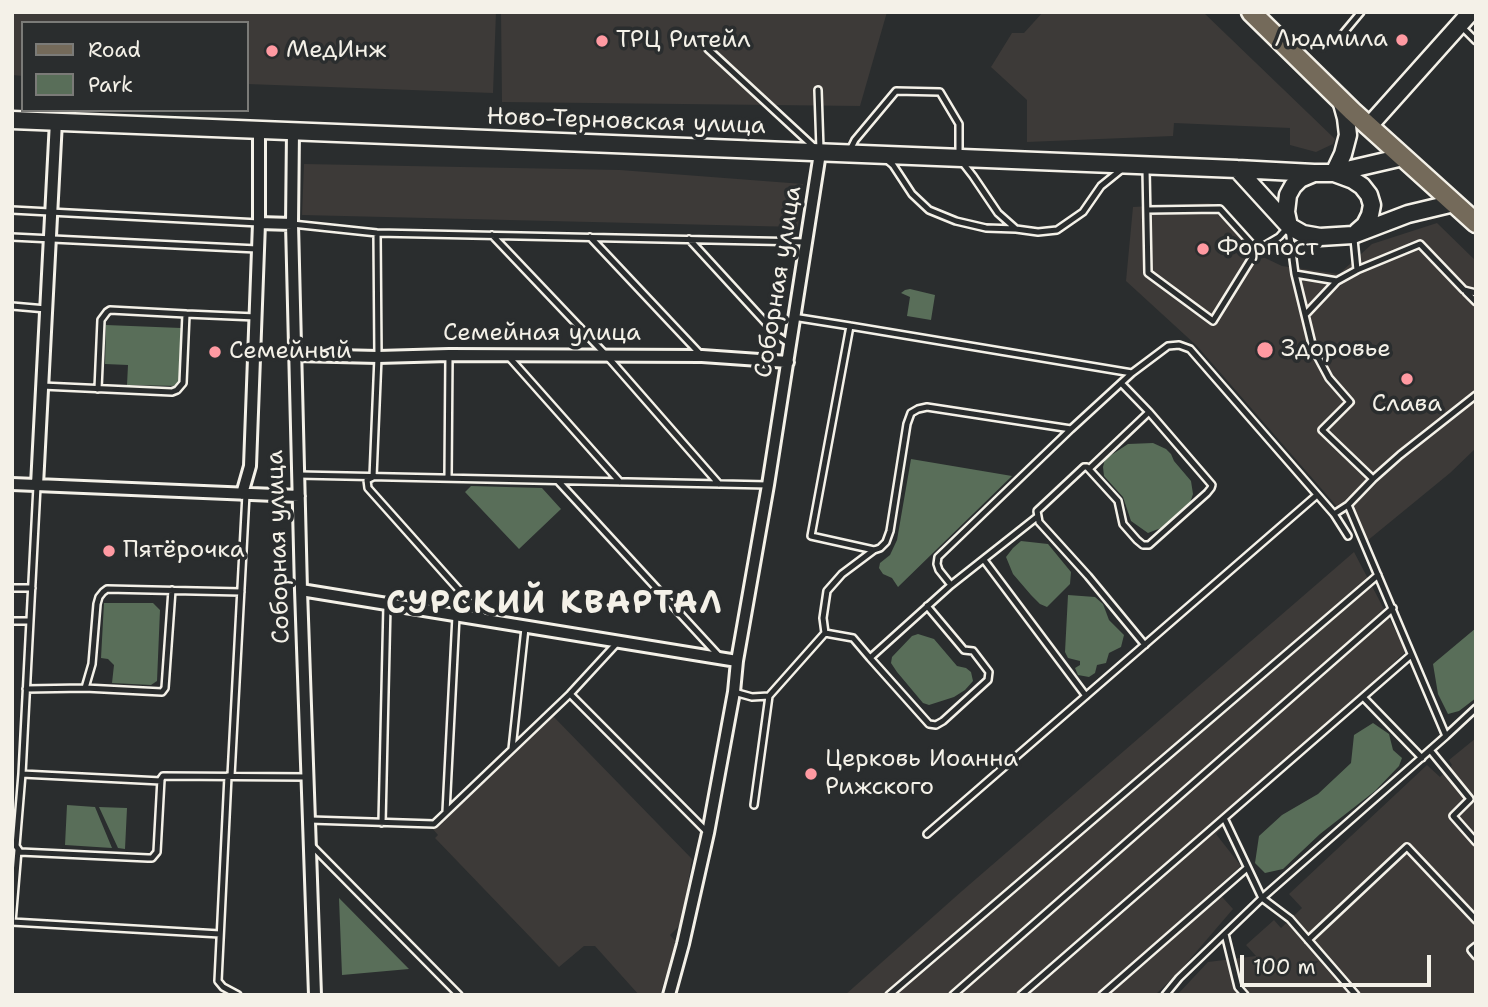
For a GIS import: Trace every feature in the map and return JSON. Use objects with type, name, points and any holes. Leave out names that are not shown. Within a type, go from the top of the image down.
[{"type":"main road","points":[[1251,12],[1341,100],[1476,223]]},
{"type":"main road","points":[[1369,126],[1465,18]]},
{"type":"main road","points":[[1334,173],[1348,135],[1341,100]]},
{"type":"main road","name":"Ново-Терновская улица","points":[[12,120],[1314,173]]},
{"type":"main road","points":[[1289,226],[1286,212],[1288,195],[1300,180],[1314,173],[1334,173],[1403,157]]},
{"type":"main road","points":[[1237,169],[1289,226],[1303,234],[1320,237],[1353,235],[1408,214],[1454,203]]},
{"type":"main road","points":[[1334,173],[1353,180],[1369,195],[1372,205],[1370,215],[1365,225],[1353,235]]},
{"type":"street","points":[[37,485],[56,121]]},
{"type":"street","points":[[244,494],[250,466],[259,249],[259,129]]},
{"type":"street","name":"Соборная улица","points":[[293,131],[292,225],[300,590],[315,995]]},
{"type":"street","name":"Соборная улица","points":[[670,995],[708,833],[734,692],[820,153]]},
{"type":"street","points":[[259,223],[292,225]]},
{"type":"street","name":"Семейная улица","points":[[295,355],[702,356],[788,362]]},
{"type":"street","points":[[12,484],[299,496]]},
{"type":"street","points":[[300,590],[737,661]]},
{"type":"lane","points":[[1336,42],[1361,12]]},
{"type":"lane","points":[[1465,18],[1476,41]]},
{"type":"lane","points":[[708,49],[820,153]]},
{"type":"lane","points":[[818,90],[820,153]]},
{"type":"lane","points":[[848,154],[855,140],[896,91],[940,92],[959,124],[959,158],[998,213],[1016,229]]},
{"type":"lane","points":[[880,155],[893,166],[912,194],[929,210],[976,226],[1038,232],[1057,230],[1083,212],[1101,186],[1127,165]]},
{"type":"lane","points":[[1146,165],[1148,273],[1213,321],[1257,250],[1279,237],[1289,226]]},
{"type":"lane","points":[[1147,210],[1220,209],[1257,250]]},
{"type":"lane","points":[[12,210],[259,223]]},
{"type":"lane","points":[[292,225],[377,233],[806,243]]},
{"type":"lane","points":[[1289,226],[1295,274],[1313,348],[1329,379],[1350,402],[1322,430],[1373,479]]},
{"type":"lane","points":[[373,477],[378,357],[377,233]]},
{"type":"lane","points":[[492,235],[606,355],[719,484]]},
{"type":"lane","points":[[1353,235],[1357,271]]},
{"type":"lane","points":[[12,237],[259,249]]},
{"type":"lane","points":[[590,237],[702,356]]},
{"type":"lane","points":[[689,239],[778,336],[790,344]]},
{"type":"lane","points":[[1305,315],[1336,281],[1420,244],[1476,302]]},
{"type":"lane","points":[[1295,274],[1336,281]]},
{"type":"lane","points":[[1464,290],[1476,293]]},
{"type":"lane","points":[[12,306],[46,309]]},
{"type":"lane","points":[[97,389],[101,320],[110,310],[256,317]]},
{"type":"lane","points":[[42,386],[173,392],[177,390],[183,383],[186,314]]},
{"type":"lane","points":[[793,317],[1132,373]]},
{"type":"lane","points":[[850,326],[811,536],[874,550]]},
{"type":"lane","points":[[951,584],[939,570],[938,557],[1121,383],[1168,346],[1179,345],[1190,349],[1334,514],[1348,536]]},
{"type":"lane","points":[[448,478],[449,355]]},
{"type":"lane","points":[[508,355],[620,482]]},
{"type":"lane","points":[[1121,383],[1210,481],[1211,488],[1149,545],[1143,545],[1123,524],[1118,500],[1089,468],[1084,467],[1040,507],[1037,517],[1145,645]]},
{"type":"lane","points":[[1334,514],[1348,505],[1400,455],[1476,395]]},
{"type":"lane","points":[[754,805],[769,696],[825,633],[823,618],[827,591],[842,574],[886,542],[911,413],[918,408],[927,408],[1071,429]]},
{"type":"lane","points":[[1089,468],[1149,412]]},
{"type":"lane","points":[[299,475],[768,485]]},
{"type":"lane","points":[[373,477],[367,480],[368,488],[487,621]]},
{"type":"lane","points":[[558,481],[720,657]]},
{"type":"lane","points":[[37,485],[12,922],[220,934]]},
{"type":"lane","points":[[238,995],[218,981],[241,592],[244,494]]},
{"type":"lane","points":[[928,834],[1317,495]]},
{"type":"lane","points":[[1348,505],[1446,736]]},
{"type":"lane","points":[[870,658],[951,584],[1037,517]]},
{"type":"lane","points":[[984,560],[1086,696]]},
{"type":"lane","points":[[889,995],[1378,575]]},
{"type":"lane","points":[[12,587],[32,589]]},
{"type":"lane","points":[[85,688],[92,664],[97,604],[99,597],[107,589],[241,592]]},
{"type":"lane","points":[[26,689],[164,690],[172,590]]},
{"type":"lane","points":[[382,823],[387,604]]},
{"type":"lane","points":[[825,633],[853,638],[929,724],[936,725],[943,722],[988,680],[989,672],[974,651],[964,650],[927,606]]},
{"type":"lane","points":[[953,995],[1393,608]]},
{"type":"lane","points":[[446,812],[456,616]]},
{"type":"lane","points":[[12,621],[30,621]]},
{"type":"lane","points":[[512,749],[525,628]]},
{"type":"lane","points":[[310,820],[434,824],[570,694],[618,642]]},
{"type":"lane","points":[[1021,995],[1411,655]]},
{"type":"lane","points":[[734,692],[752,697],[769,696]]},
{"type":"lane","points":[[570,694],[708,833]]},
{"type":"lane","points":[[1363,697],[1422,758]]},
{"type":"lane","points":[[1165,995],[1179,978],[1262,898],[1476,708]]},
{"type":"lane","points":[[1430,750],[1470,799],[1453,816],[1476,842]]},
{"type":"lane","points":[[12,767],[22,771],[160,781]]},
{"type":"lane","points":[[16,845],[23,853],[152,858],[157,852],[160,781],[164,775],[308,777]]},
{"type":"lane","points":[[1224,818],[1262,898],[1290,919],[1356,995]]},
{"type":"lane","points":[[310,844],[459,995]]},
{"type":"lane","points":[[1308,940],[1407,847],[1476,920]]},
{"type":"lane","points":[[1102,995],[1247,868]]},
{"type":"lane","points":[[1224,934],[1238,987],[1245,995]]},
{"type":"lane","points":[[1476,946],[1471,950],[1476,956]]},
{"type":"shaded area","points":[[12,12],[496,12],[493,93],[248,84],[248,21],[21,21],[21,76],[12,75]]},
{"type":"shaded area","points":[[501,12],[887,12],[860,106],[502,102]]},
{"type":"shaded area","points":[[1043,12],[1203,12],[1335,139],[1333,144],[1316,152],[1290,145],[1290,128],[1174,123],[1173,136],[1027,142],[1027,100],[991,67],[1012,33],[1024,33]]},
{"type":"shaded area","points":[[304,164],[620,170],[803,184],[798,227],[302,215]]},
{"type":"shaded area","points":[[1208,203],[1224,206],[1252,239],[1263,257],[1282,266],[1339,274],[1372,244],[1437,223],[1476,261],[1476,448],[1450,473],[1367,541],[1197,346],[1126,281],[1133,207]]},
{"type":"shaded area","points":[[1354,552],[1406,651],[1216,834],[1241,866],[1215,889],[1233,909],[1178,973],[1155,995],[845,995],[962,891]]},
{"type":"shaded area","points":[[552,715],[692,859],[682,923],[670,935],[676,942],[660,995],[639,995],[595,946],[584,946],[559,967],[435,838],[438,835],[432,828]]},
{"type":"shaded area","points":[[1476,738],[1476,995],[1177,995],[1208,962],[1256,956],[1246,945],[1274,920],[1281,928],[1302,908],[1289,894],[1427,765],[1440,777],[1452,765],[1449,760]]},
{"type":"green space","points":[[910,289],[935,295],[931,320],[907,316],[910,297],[901,293]]},
{"type":"green space","points":[[106,325],[181,328],[179,386],[127,385],[128,365],[105,364]]},
{"type":"green space","points":[[1153,443],[1171,454],[1191,481],[1193,494],[1190,503],[1166,526],[1148,533],[1131,521],[1123,497],[1104,476],[1103,467],[1105,459],[1128,444]]},
{"type":"green space","points":[[911,459],[1012,476],[898,587],[892,578],[883,574],[879,568],[880,563],[890,555],[897,540]]},
{"type":"green space","points":[[471,486],[542,488],[561,509],[519,549],[465,492]]},
{"type":"green space","points":[[1021,541],[1048,544],[1071,572],[1070,584],[1047,607],[1040,604],[1013,574],[1006,557]]},
{"type":"green space","points":[[1068,595],[1095,597],[1103,604],[1109,620],[1124,635],[1121,647],[1109,653],[1106,663],[1097,665],[1095,673],[1089,677],[1078,675],[1075,668],[1080,665],[1080,661],[1068,658],[1065,652]]},
{"type":"green space","points":[[104,603],[153,603],[160,610],[157,681],[151,685],[112,683],[114,665],[108,659],[101,658]]},
{"type":"green space","points":[[1476,628],[1476,698],[1459,711],[1448,714],[1438,694],[1433,664]]},
{"type":"green space","points":[[918,634],[934,639],[957,666],[971,672],[973,681],[965,690],[954,697],[929,705],[923,703],[891,663],[892,657],[912,636]]},
{"type":"green space","points":[[1373,723],[1389,734],[1393,750],[1402,758],[1399,766],[1375,791],[1320,834],[1283,869],[1265,873],[1255,863],[1259,836],[1282,815],[1318,794],[1351,763],[1354,735]]},
{"type":"green space","points":[[67,805],[95,807],[112,848],[65,845]]},
{"type":"green space","points":[[99,807],[127,808],[125,849],[118,848]]},
{"type":"green space","points":[[339,898],[409,969],[342,975]]},
{"type":"place","name":"Людмила","points":[[1402,40]]},
{"type":"place","name":"ТРЦ Ритейл","points":[[602,41]]},
{"type":"place","name":"МедИнж","points":[[272,51]]},
{"type":"place","name":"Форпост","points":[[1203,249]]},
{"type":"place","name":"Здоровье","points":[[1265,350]]},
{"type":"place","name":"Семейный","points":[[215,352]]},
{"type":"place","name":"Слава","points":[[1407,379]]},
{"type":"place","name":"Пятёрочка","points":[[109,551]]},
{"type":"place","name":"Церковь Иоанна Рижского","points":[[811,774]]},
{"type":"district","name":"СУРСКИЙ КВАРТАЛ","points":[[555,605]]}]
